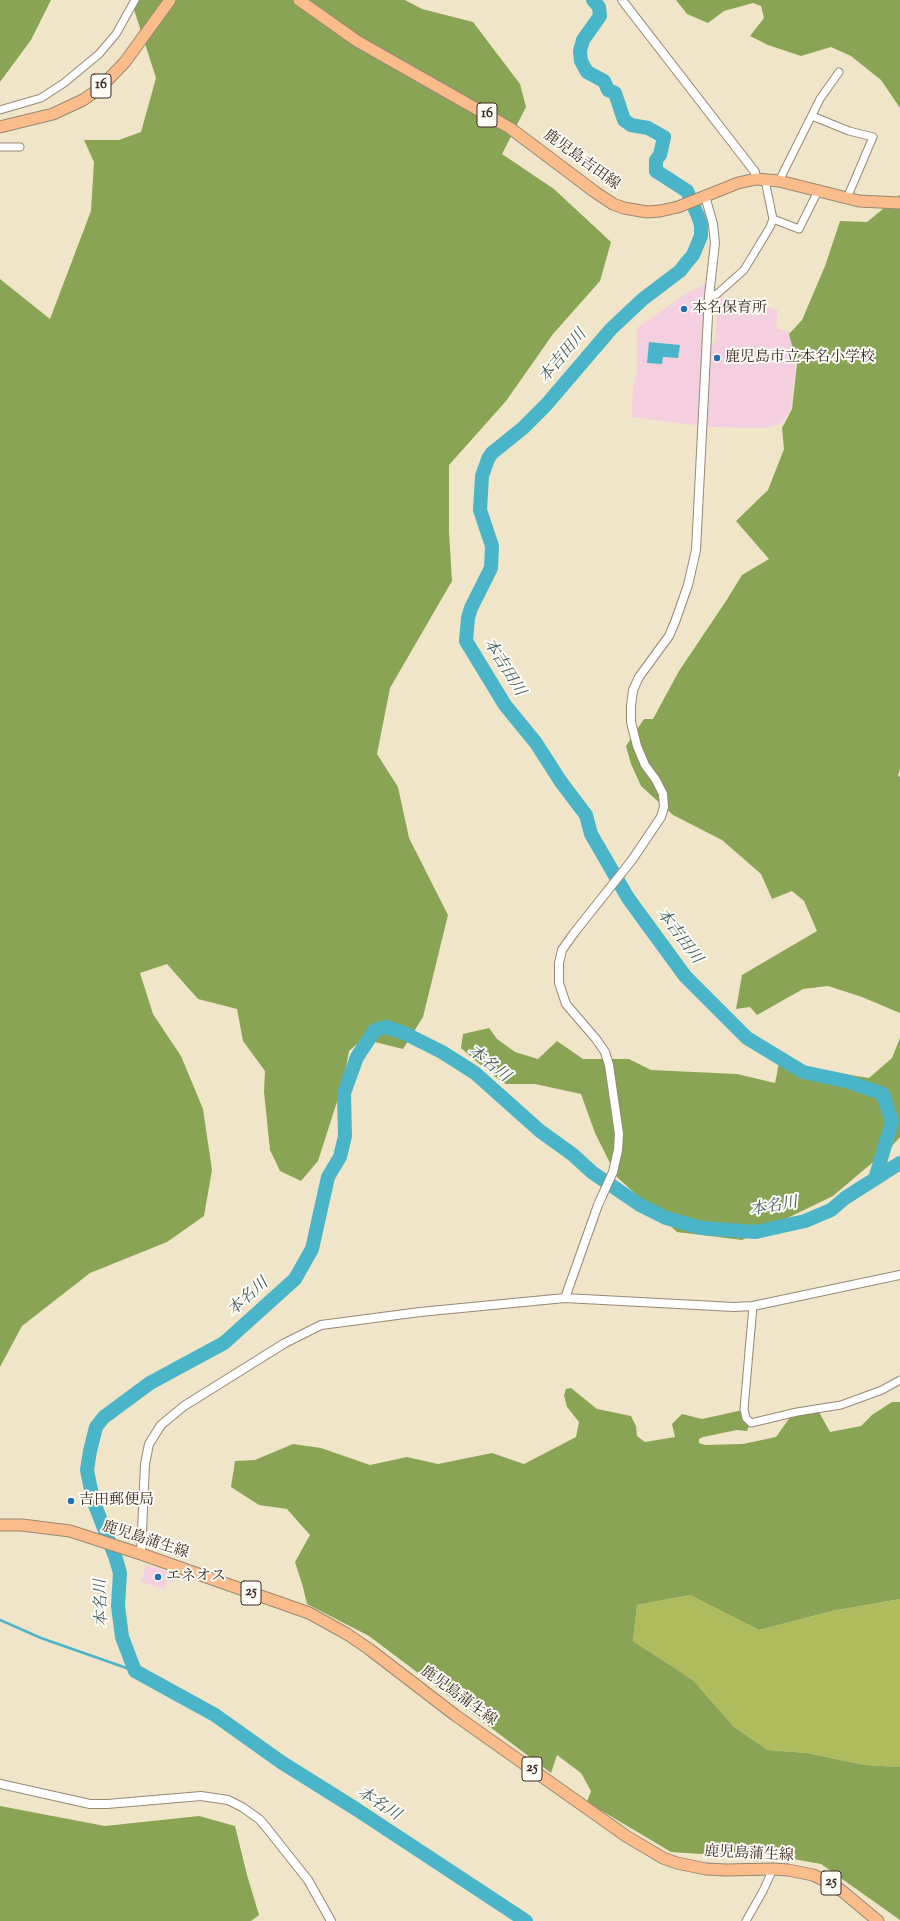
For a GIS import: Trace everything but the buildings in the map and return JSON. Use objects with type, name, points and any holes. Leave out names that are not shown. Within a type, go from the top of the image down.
[{"type":"main road","name":"16","points":[[0,127],[53,114],[88,97],[113,76],[125,62],[170,0]]},
{"type":"main road","name":"鹿児島吉田線","points":[[299,0],[357,41],[517,133],[594,192],[613,204],[647,212],[660,211],[678,207],[738,183],[761,180],[779,181],[847,198],[879,203],[900,203]]},
{"type":"main road","name":"鹿児島蒲生線","points":[[0,1525],[53,1528],[70,1531],[142,1554],[294,1607],[324,1620],[369,1649],[455,1715],[626,1836],[663,1858],[677,1863],[706,1869],[773,1869],[813,1876],[830,1883],[857,1902],[878,1921]]},
{"type":"street","points":[[0,110],[41,98],[64,83],[99,54],[116,34],[135,0]]},
{"type":"street","points":[[622,0],[761,180],[772,219],[770,227],[744,270],[717,294],[709,296]]},
{"type":"street","points":[[779,181],[820,99],[839,72]]},
{"type":"street","points":[[812,116],[849,131],[873,137],[847,198]]},
{"type":"street","points":[[0,147],[20,147]]},
{"type":"street","points":[[772,219],[799,229],[818,191]]},
{"type":"street","points":[[565,1298],[598,1205],[613,1172],[618,1150],[619,1134],[609,1065],[605,1052],[596,1039],[566,1004],[561,994],[558,974],[562,950],[607,889],[622,873],[658,822],[664,807],[663,794],[656,780],[645,765],[637,746],[631,722],[631,706],[633,690],[639,677],[669,636],[694,564],[697,538],[709,296],[715,233],[700,198]]},
{"type":"street","points":[[142,1554],[145,1464],[154,1434],[171,1416],[285,1343],[321,1325],[348,1320],[565,1298],[734,1307],[753,1306],[900,1275]]},
{"type":"street","points":[[753,1306],[744,1409],[746,1418],[751,1422],[797,1412],[841,1405],[882,1390],[900,1380]]},
{"type":"street","points":[[0,1784],[90,1804],[107,1804],[201,1796],[228,1800],[242,1806],[259,1819],[266,1827],[308,1880],[331,1921]]},
{"type":"street","points":[[746,1921],[763,1891],[773,1869]]},
{"type":"shaded area","name":"鹿児島市立本名小学校","points":[[707,283],[703,343],[715,343],[718,301],[723,297],[778,310],[776,328],[799,334],[791,408],[782,423],[766,428],[711,427],[632,417],[633,386],[637,372],[637,328],[687,293]]},
{"type":"shaded area","name":"エネオス","points":[[146,1565],[175,1574],[172,1583],[167,1581],[164,1589],[141,1582]]},
{"type":"green space","points":[[0,0],[51,0],[31,40],[0,82]]},
{"type":"green space","points":[[131,0],[405,0],[422,9],[473,22],[520,84],[526,107],[502,154],[554,189],[611,242],[600,281],[553,334],[506,401],[449,465],[449,532],[452,581],[390,688],[377,754],[398,787],[409,838],[448,915],[423,1017],[403,1049],[363,1039],[349,1051],[343,1083],[318,1161],[301,1181],[280,1171],[270,1150],[264,1092],[265,1071],[243,1041],[237,1009],[198,999],[167,964],[140,973],[153,1014],[181,1056],[203,1109],[212,1170],[204,1216],[167,1242],[90,1273],[22,1326],[0,1367],[0,279],[50,319],[91,211],[94,162],[84,140],[119,140],[141,132],[156,78]]},
{"type":"green space","points":[[676,0],[900,0],[900,108],[881,80],[851,56],[831,47],[801,56],[768,45],[750,36],[764,18],[761,6],[753,3],[724,11],[708,23],[687,14]]},
{"type":"green space","points":[[900,195],[900,769],[898,775],[900,777],[900,1013],[862,997],[828,986],[803,989],[757,1015],[750,1007],[736,1009],[742,975],[817,931],[804,901],[792,891],[772,899],[761,874],[722,840],[673,815],[641,786],[631,764],[626,746],[644,719],[653,719],[679,671],[742,575],[769,559],[736,521],[768,490],[784,449],[782,428],[792,409],[797,364],[789,334],[802,320],[825,266],[840,221],[867,222]]},
{"type":"green space","points":[[489,1028],[497,1039],[515,1052],[538,1059],[557,1041],[583,1059],[629,1059],[651,1070],[737,1074],[775,1083],[781,1053],[807,1068],[869,1078],[892,1058],[900,1038],[900,1137],[892,1146],[833,1196],[742,1240],[677,1232],[617,1177],[595,1133],[581,1094],[535,1084],[506,1084],[491,1074],[461,1048],[463,1034]]},
{"type":"green space","points":[[571,1388],[597,1409],[631,1416],[636,1426],[637,1436],[645,1442],[675,1437],[672,1424],[682,1414],[702,1419],[743,1410],[749,1426],[747,1431],[737,1430],[699,1439],[699,1443],[705,1445],[743,1444],[776,1437],[791,1416],[819,1412],[830,1432],[861,1426],[872,1415],[892,1402],[900,1402],[900,1599],[832,1611],[759,1630],[690,1595],[637,1605],[633,1641],[693,1680],[734,1727],[768,1750],[807,1753],[865,1765],[900,1767],[900,1920],[821,1864],[749,1851],[716,1855],[671,1852],[587,1802],[591,1791],[581,1773],[557,1755],[551,1773],[369,1636],[307,1604],[295,1562],[310,1535],[287,1509],[259,1505],[231,1487],[235,1461],[255,1460],[293,1444],[321,1448],[370,1465],[407,1457],[438,1464],[492,1453],[524,1464],[576,1437],[579,1422],[567,1407],[564,1395],[566,1389]]},
{"type":"green space","points":[[690,1595],[759,1630],[832,1611],[900,1599],[900,1767],[865,1765],[807,1753],[768,1750],[734,1727],[693,1680],[633,1641],[637,1605]]},
{"type":"green space","points":[[0,1806],[105,1826],[199,1816],[235,1826],[259,1915],[251,1921],[0,1921]]},
{"type":"water","points":[[649,342],[680,345],[678,358],[663,357],[662,364],[647,363]]},
{"type":"waterway","name":"本吉田川","points":[[593,0],[599,7],[600,16],[583,40],[580,51],[581,61],[587,72],[604,81],[608,90],[615,93],[624,120],[631,125],[648,128],[664,137],[660,155],[656,160],[656,171],[687,191],[701,225],[701,236],[693,255],[680,271],[643,299],[611,329],[546,405],[523,428],[492,453],[488,459],[482,476],[480,510],[492,546],[491,568],[471,608],[468,618],[466,641],[505,705],[536,743],[561,782],[586,815],[591,834],[628,898],[685,976],[747,1038],[803,1072],[846,1081],[883,1094],[892,1122],[875,1179]]},
{"type":"waterway","name":"本名川","points":[[526,1921],[356,1809],[281,1762],[215,1715],[135,1671],[122,1637],[118,1606],[120,1573],[93,1500],[87,1470],[96,1427],[104,1417],[150,1383],[224,1343],[295,1279],[312,1249],[328,1177],[340,1157],[345,1136],[344,1093],[357,1057],[375,1030],[386,1027],[404,1033],[442,1052],[475,1073],[540,1131],[572,1154],[593,1173],[640,1205],[666,1218],[702,1228],[756,1232],[805,1221],[831,1210],[845,1198],[900,1163]]},
{"type":"waterway","points":[[0,1620],[41,1638],[135,1671]]},
{"type":"place","name":"本名保育所","points":[[684,309]]},
{"type":"place","name":"鹿児島市立本名小学校","points":[[717,358]]},
{"type":"place","name":"吉田郵便局","points":[[71,1501]]},
{"type":"place","name":"エネオス","points":[[158,1577]]}]
